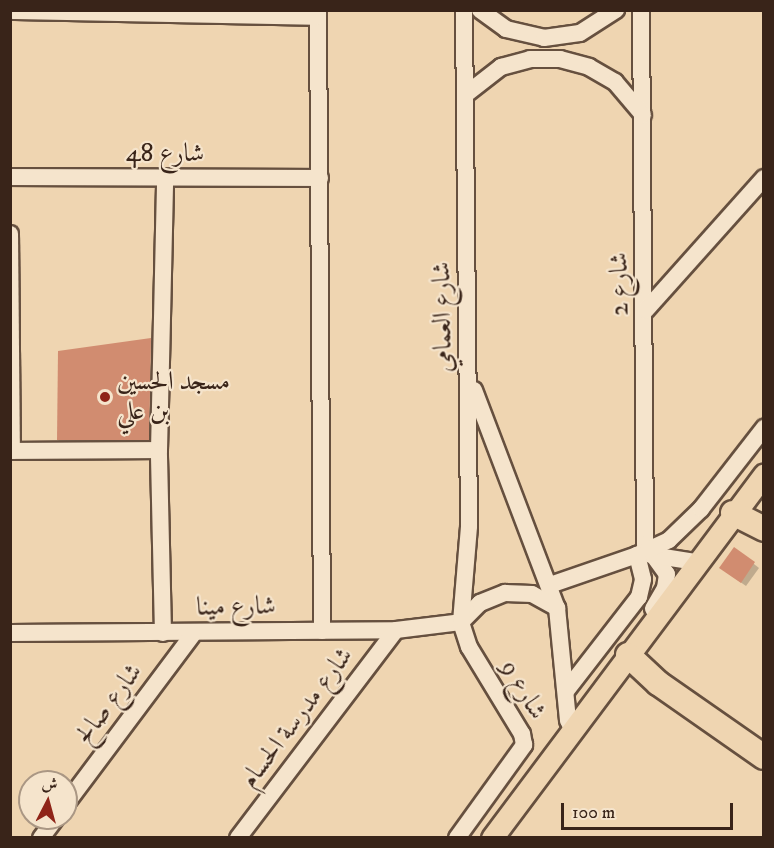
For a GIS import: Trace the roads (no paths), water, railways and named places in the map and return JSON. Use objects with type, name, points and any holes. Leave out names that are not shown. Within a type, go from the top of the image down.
[{"type":"highway","points":[[733,513],[764,529]]},
{"type":"highway","points":[[628,655],[666,688],[764,758]]},
{"type":"main road","points":[[492,837],[764,474]]},
{"type":"street","name":"شارع العمامي","points":[[461,622],[469,535],[470,381],[464,10]]},
{"type":"street","points":[[480,10],[506,29],[544,39],[580,33],[616,10]]},
{"type":"street","name":"شارع 2","points":[[641,10],[646,310],[645,554]]},
{"type":"street","points":[[10,11],[318,14],[322,631]]},
{"type":"street","points":[[465,95],[488,75],[508,65],[530,59],[560,59],[589,67],[615,82],[644,115]]},
{"type":"street","name":"شارع 48","points":[[10,177],[165,180],[320,178]]},
{"type":"street","points":[[646,310],[764,178]]},
{"type":"street","points":[[163,633],[159,450],[165,180]]},
{"type":"street","points":[[10,234],[11,451],[159,450]]},
{"type":"street","points":[[470,381],[557,608],[568,720],[573,730]]},
{"type":"street","points":[[550,585],[645,554],[686,526],[764,428]]},
{"type":"street","points":[[645,554],[696,562]]},
{"type":"street","points":[[645,554],[667,574],[652,622]]},
{"type":"street","name":"شارع 9","points":[[566,691],[639,597],[645,554]]},
{"type":"street","points":[[461,622],[480,603],[505,593],[532,594],[557,608]]},
{"type":"street","name":"شارع مينا","points":[[10,633],[396,630],[461,622]]},
{"type":"street","name":"شارع 9","points":[[457,837],[524,745],[522,734],[472,653],[461,622]]},
{"type":"street","name":"شارع مدرسة الحسام","points":[[238,837],[396,630]]},
{"type":"street","name":"شارع صالح","points":[[78,788],[193,633]]},
{"type":"place","name":"مسجد الحسين بن علي","points":[[105,397]]}]
